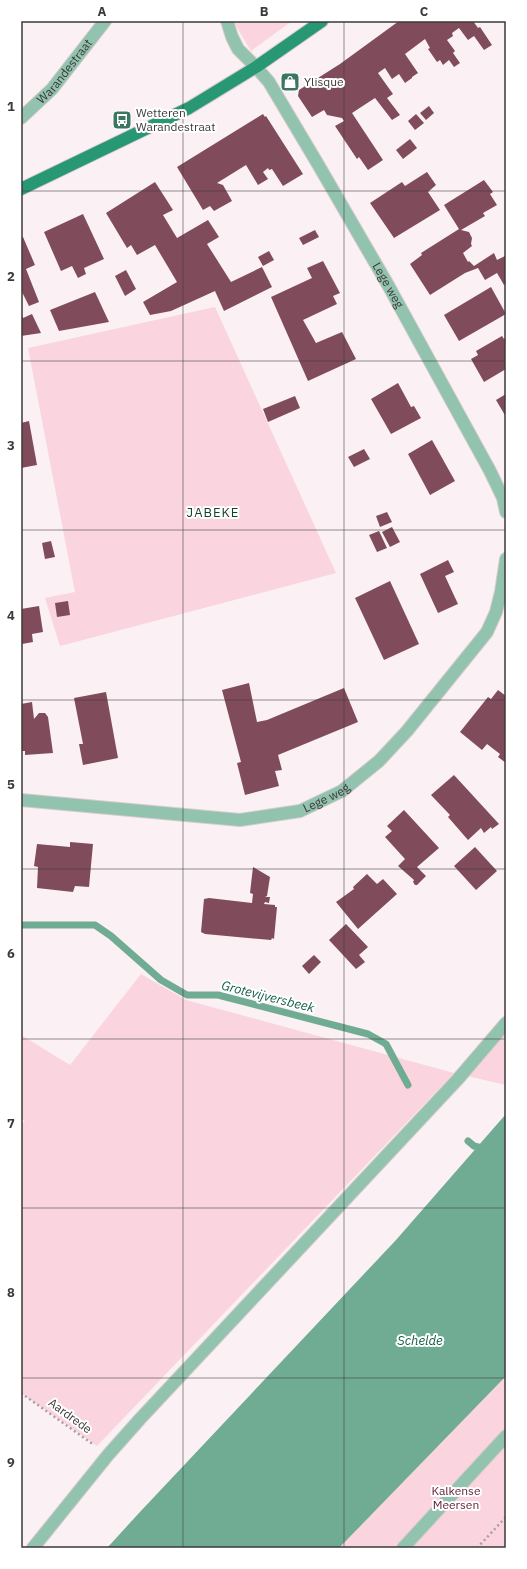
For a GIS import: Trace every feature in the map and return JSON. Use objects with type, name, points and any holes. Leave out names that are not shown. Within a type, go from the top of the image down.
[{"type":"main road","points":[[21,189],[189,108],[256,66],[322,21]]},
{"type":"street","name":"Warandestraat","points":[[21,118],[52,89],[105,21]]},
{"type":"street","points":[[227,21],[238,49],[256,66]]},
{"type":"street","name":"Lege weg","points":[[256,66],[269,82],[388,285],[490,471],[503,498],[506,512]]},
{"type":"street","name":"Lege weg","points":[[21,800],[240,820],[300,811],[342,791],[379,761],[407,731],[487,632],[496,612],[506,559]]},
{"type":"street","points":[[33,1548],[108,1455],[151,1407],[458,1079],[506,1023]]},
{"type":"street","points":[[403,1548],[506,1436]]},
{"type":"path","name":"Aardrede","points":[[21,1393],[108,1455]]},
{"type":"path","points":[[477,1548],[506,1517]]},
{"type":"green space","points":[[233,21],[292,21],[251,51]]},
{"type":"green space","points":[[215,307],[336,573],[60,646],[45,598],[75,592],[28,348]]},
{"type":"green space","points":[[141,974],[186,1000],[454,1073],[97,1446],[21,1393],[21,1125],[25,1121],[21,1119],[21,1035],[70,1065]]},
{"type":"green space","points":[[506,1018],[506,1085],[454,1073]]},
{"type":"green space","name":"Kalkense Meersen","points":[[506,1376],[506,1548],[339,1548],[485,1396]]},
{"type":"water","name":"Schelde","points":[[506,1114],[506,1376],[339,1548],[107,1548],[396,1240]]},
{"type":"building","points":[[399,21],[473,21],[478,28],[480,27],[492,45],[484,50],[474,36],[468,40],[459,28],[452,33],[453,36],[447,40],[455,51],[453,53],[460,63],[454,67],[449,60],[443,65],[440,60],[437,62],[428,49],[430,48],[425,39],[405,54],[418,73],[412,78],[405,83],[399,74],[392,79],[385,68],[378,73],[393,94],[387,98],[400,115],[392,120],[375,98],[352,113],[383,160],[368,170],[359,157],[357,159],[335,126],[344,121],[342,118],[327,115],[324,110],[312,117],[298,96],[299,90],[340,64]]},
{"type":"building","points":[[429,106],[434,113],[426,120],[420,113]]},
{"type":"building","points":[[263,114],[265,117],[266,116],[303,174],[283,186],[272,169],[269,170],[268,168],[263,172],[268,179],[258,185],[246,165],[217,183],[223,185],[232,201],[214,211],[210,206],[203,210],[177,167]]},
{"type":"building","points":[[416,114],[424,123],[415,130],[408,121]]},
{"type":"building","points":[[410,139],[417,148],[403,159],[396,150]]},
{"type":"building","points":[[427,172],[436,185],[428,192],[440,210],[394,238],[370,203],[402,182],[405,186]]},
{"type":"building","points":[[484,180],[493,192],[490,194],[497,205],[483,213],[485,216],[461,230],[469,232],[472,238],[472,246],[463,253],[468,262],[469,261],[474,266],[494,253],[497,260],[505,256],[506,284],[504,285],[497,273],[485,280],[478,268],[465,273],[430,295],[410,264],[422,255],[421,253],[459,229],[444,205]]},
{"type":"building","points":[[155,182],[173,210],[163,215],[177,238],[208,220],[219,237],[207,244],[231,282],[262,267],[272,287],[224,311],[215,291],[171,311],[150,315],[143,302],[177,282],[155,245],[137,255],[131,245],[127,248],[106,213]]},
{"type":"building","points":[[83,214],[104,259],[84,268],[86,274],[78,278],[72,266],[61,271],[44,232]]},
{"type":"building","points":[[315,230],[319,237],[303,245],[299,238]]},
{"type":"building","points":[[23,237],[35,265],[26,269],[39,302],[29,306],[21,290],[21,238]]},
{"type":"building","points":[[269,251],[274,260],[263,266],[258,257]]},
{"type":"building","points":[[323,261],[340,293],[333,296],[337,304],[303,320],[316,343],[342,332],[356,359],[308,381],[271,297],[312,278],[307,268]]},
{"type":"building","points":[[126,270],[136,289],[125,296],[115,276]]},
{"type":"building","points":[[491,287],[506,314],[459,341],[444,315]]},
{"type":"building","points":[[95,292],[109,322],[59,331],[50,310]]},
{"type":"building","points":[[21,314],[23,318],[32,314],[41,333],[21,336]]},
{"type":"building","points":[[502,336],[504,339],[506,338],[506,369],[484,382],[471,359],[478,355],[476,351]]},
{"type":"building","points":[[398,383],[411,407],[414,406],[421,418],[391,434],[371,399]]},
{"type":"building","points":[[506,394],[506,417],[496,400]]},
{"type":"building","points":[[295,396],[300,408],[268,422],[263,409]]},
{"type":"building","points":[[29,421],[37,465],[21,468],[21,423]]},
{"type":"building","points":[[432,440],[455,481],[430,495],[408,454]]},
{"type":"building","points":[[364,449],[370,459],[354,467],[348,457]]},
{"type":"building","points":[[387,512],[392,522],[380,527],[376,516]]},
{"type":"building","points":[[392,527],[400,542],[390,547],[382,532]]},
{"type":"building","points":[[379,531],[387,548],[377,552],[369,535]]},
{"type":"building","points":[[51,541],[55,557],[45,559],[42,543]]},
{"type":"building","points":[[448,560],[454,572],[445,576],[458,604],[438,613],[420,574]]},
{"type":"building","points":[[390,581],[419,644],[384,660],[355,598]]},
{"type":"building","points":[[68,601],[70,615],[57,617],[55,603]]},
{"type":"building","points":[[39,606],[43,632],[32,634],[33,642],[22,644],[21,609]]},
{"type":"building","points":[[249,683],[257,722],[267,720],[344,688],[358,722],[278,755],[282,770],[275,771],[279,786],[245,795],[237,763],[241,762],[222,690]]},
{"type":"building","points":[[498,690],[506,696],[506,763],[498,757],[500,754],[487,744],[482,750],[460,732],[488,697],[491,699]]},
{"type":"building","points":[[106,692],[118,758],[83,765],[79,744],[83,744],[74,698]]},
{"type":"building","points":[[32,702],[34,719],[39,713],[45,713],[48,717],[53,753],[25,755],[25,751],[21,751],[21,704]]},
{"type":"building","points":[[454,775],[499,824],[492,829],[491,827],[484,833],[481,828],[468,840],[448,817],[450,815],[431,795]]},
{"type":"building","points":[[404,810],[439,848],[417,867],[426,876],[417,885],[413,882],[414,880],[398,866],[405,859],[385,837],[392,831],[387,826]]},
{"type":"building","points":[[70,842],[93,844],[89,887],[75,886],[73,892],[37,888],[38,867],[34,866],[37,844],[70,847]]},
{"type":"building","points":[[475,847],[497,871],[476,890],[454,866]]},
{"type":"building","points":[[253,867],[270,877],[267,896],[265,897],[270,897],[269,903],[265,902],[264,904],[275,905],[275,907],[277,907],[274,939],[272,938],[271,940],[205,934],[201,932],[204,899],[209,898],[252,903],[253,894],[250,893]]},
{"type":"building","points":[[367,874],[377,884],[383,879],[397,894],[358,929],[336,902],[354,889],[353,887]]},
{"type":"building","points":[[346,924],[368,947],[359,955],[365,962],[356,969],[329,940]]},
{"type":"building","points":[[314,955],[321,962],[309,974],[302,966]]},
{"type":"waterway","name":"Grotevijversbeek","points":[[21,925],[95,925],[111,936],[161,980],[187,995],[218,995],[368,1034],[386,1044],[408,1085]]},
{"type":"waterway","name":"Grotevijversbeek","points":[[468,1141],[474,1146],[486,1149]]},
{"type":"place","name":"Ylisque","points":[[290,82]]},
{"type":"place","name":"Wetteren Warandestraat","points":[[122,120]]},
{"type":"district","name":"JABEKE","points":[[213,512]]}]
